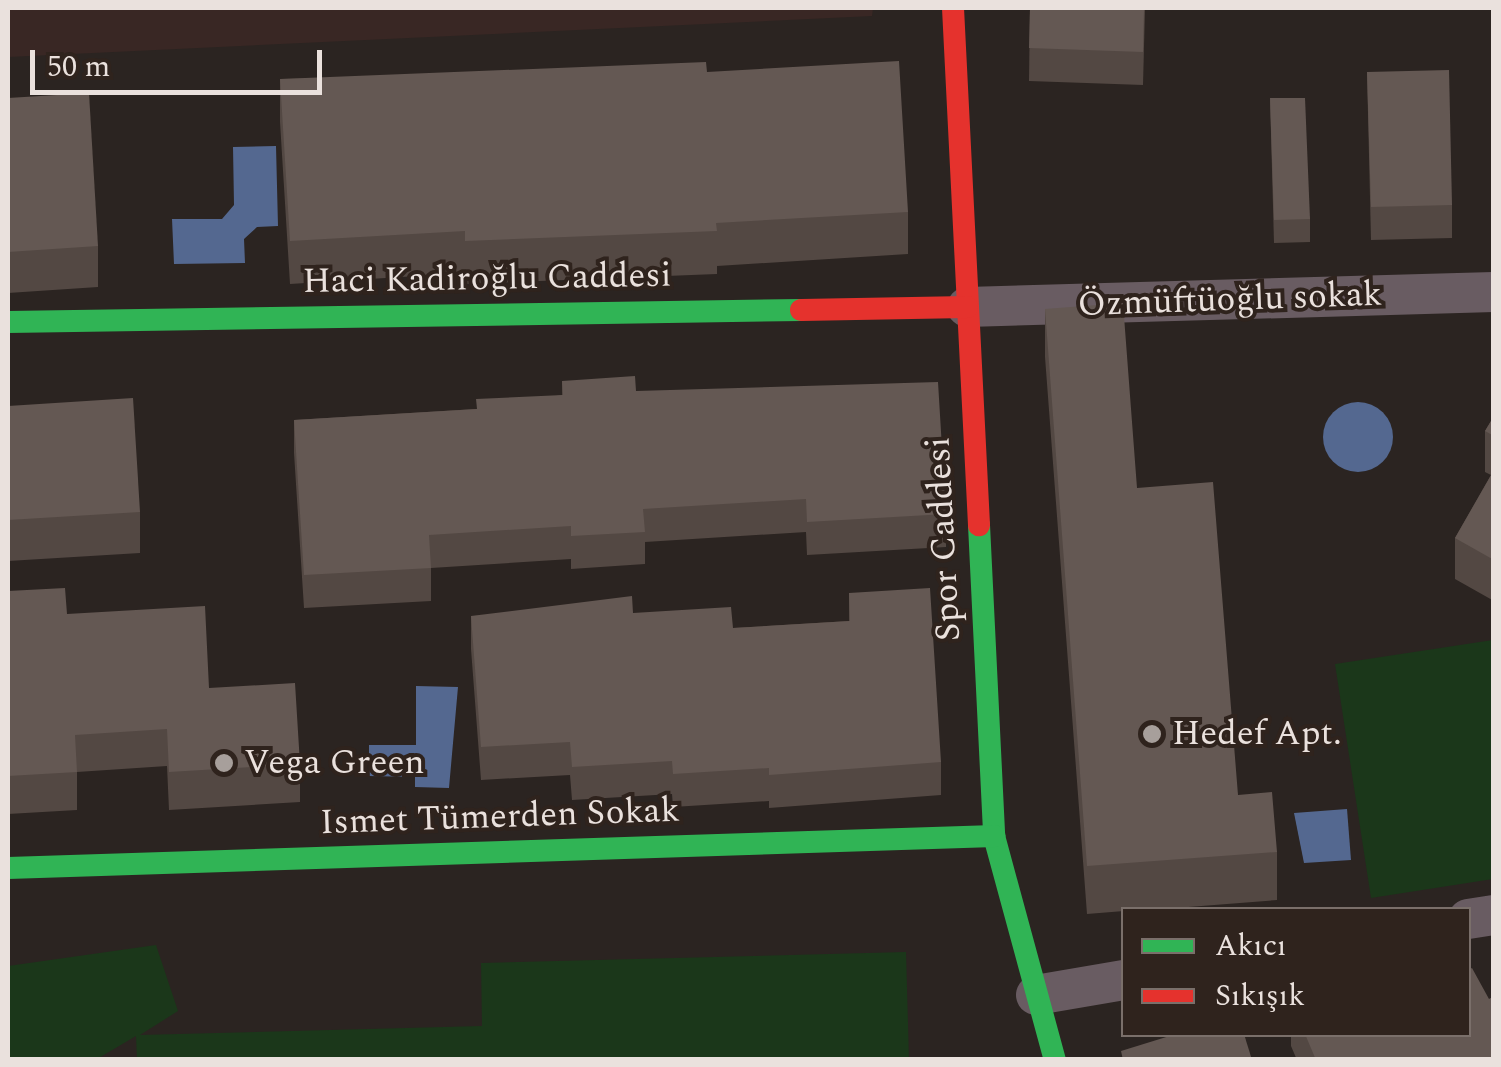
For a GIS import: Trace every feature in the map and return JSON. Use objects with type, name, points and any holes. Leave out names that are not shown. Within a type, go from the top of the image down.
[{"type":"street","name":"Spor Caddesi","points":[[954,8],[994,836],[1055,1060]]},
{"type":"street","name":"Özmüftüoğlu sokak","points":[[967,307],[1494,292]]},
{"type":"street","name":"Haci Kadiroğlu Caddesi","points":[[8,322],[967,307]]},
{"type":"street","name":"Ismet Tümerden Sokak","points":[[8,868],[994,836]]},
{"type":"street","points":[[1036,995],[1121,981]]},
{"type":"shaded area","points":[[8,8],[873,8],[872,16],[8,57]]},
{"type":"green space","points":[[1493,640],[1493,879],[1371,898],[1335,664]]},
{"type":"green space","points":[[156,945],[178,1011],[140,1035],[482,1026],[481,963],[906,952],[909,1059],[137,1060],[136,1036],[97,1059],[8,1059],[8,966]]},
{"type":"water","points":[[276,146],[278,226],[257,227],[244,239],[245,263],[174,264],[172,219],[222,219],[234,205],[233,147]]},
{"type":"water","points":[[1358,402],[1383,412],[1393,437],[1383,462],[1358,472],[1333,462],[1323,437],[1333,412]]},
{"type":"water","points":[[416,686],[458,687],[449,788],[415,787],[415,777],[369,776],[369,745],[416,745]]},
{"type":"water","points":[[1347,809],[1351,860],[1304,863],[1294,813]]},
{"type":"building","points":[[1030,8],[1144,8],[1143,52],[1029,48]]},
{"type":"building","points":[[899,61],[908,212],[716,223],[717,231],[465,241],[465,231],[290,241],[280,79],[706,62],[707,72]]},
{"type":"building","points":[[1449,70],[1452,205],[1371,207],[1367,72]]},
{"type":"building","points":[[89,93],[98,246],[8,252],[8,98]]},
{"type":"building","points":[[1270,98],[1305,98],[1310,219],[1274,220]]},
{"type":"building","points":[[1123,303],[1137,488],[1213,482],[1238,795],[1272,792],[1277,852],[1087,866],[1045,309]]},
{"type":"building","points":[[635,376],[636,391],[938,382],[946,514],[807,522],[806,499],[643,509],[645,532],[571,536],[571,526],[429,535],[431,568],[304,575],[294,420],[477,409],[476,399],[563,395],[562,381]]},
{"type":"building","points":[[133,398],[140,512],[8,520],[8,406]]},
{"type":"building","points":[[1494,416],[1494,436],[1485,431]]},
{"type":"building","points":[[1494,470],[1494,560],[1455,538]]},
{"type":"building","points":[[65,588],[67,614],[205,606],[209,688],[295,683],[300,764],[169,772],[167,729],[75,735],[77,772],[8,776],[8,591]]},
{"type":"building","points":[[930,588],[941,762],[769,775],[769,768],[673,774],[672,761],[572,767],[570,742],[481,747],[471,616],[632,596],[633,613],[731,607],[733,628],[850,621],[849,593]]},
{"type":"building","points":[[1471,968],[1489,999],[1494,996],[1494,1060],[1316,1060],[1306,1037],[1471,1037]]},
{"type":"building","points":[[1166,1037],[1245,1037],[1252,1060],[1123,1060],[1121,1051]]},
{"type":"traffic: fast","points":[[8,322],[801,310]]},
{"type":"traffic: fast","points":[[979,525],[994,836],[1055,1060]]},
{"type":"traffic: fast","points":[[8,868],[994,836]]},
{"type":"traffic: jam","points":[[953,8],[979,525]]},
{"type":"traffic: jam","points":[[801,310],[967,307]]},
{"type":"place","name":"Hedef Apt.","points":[[1152,734]]},
{"type":"place","name":"Vega Green","points":[[224,763]]}]
